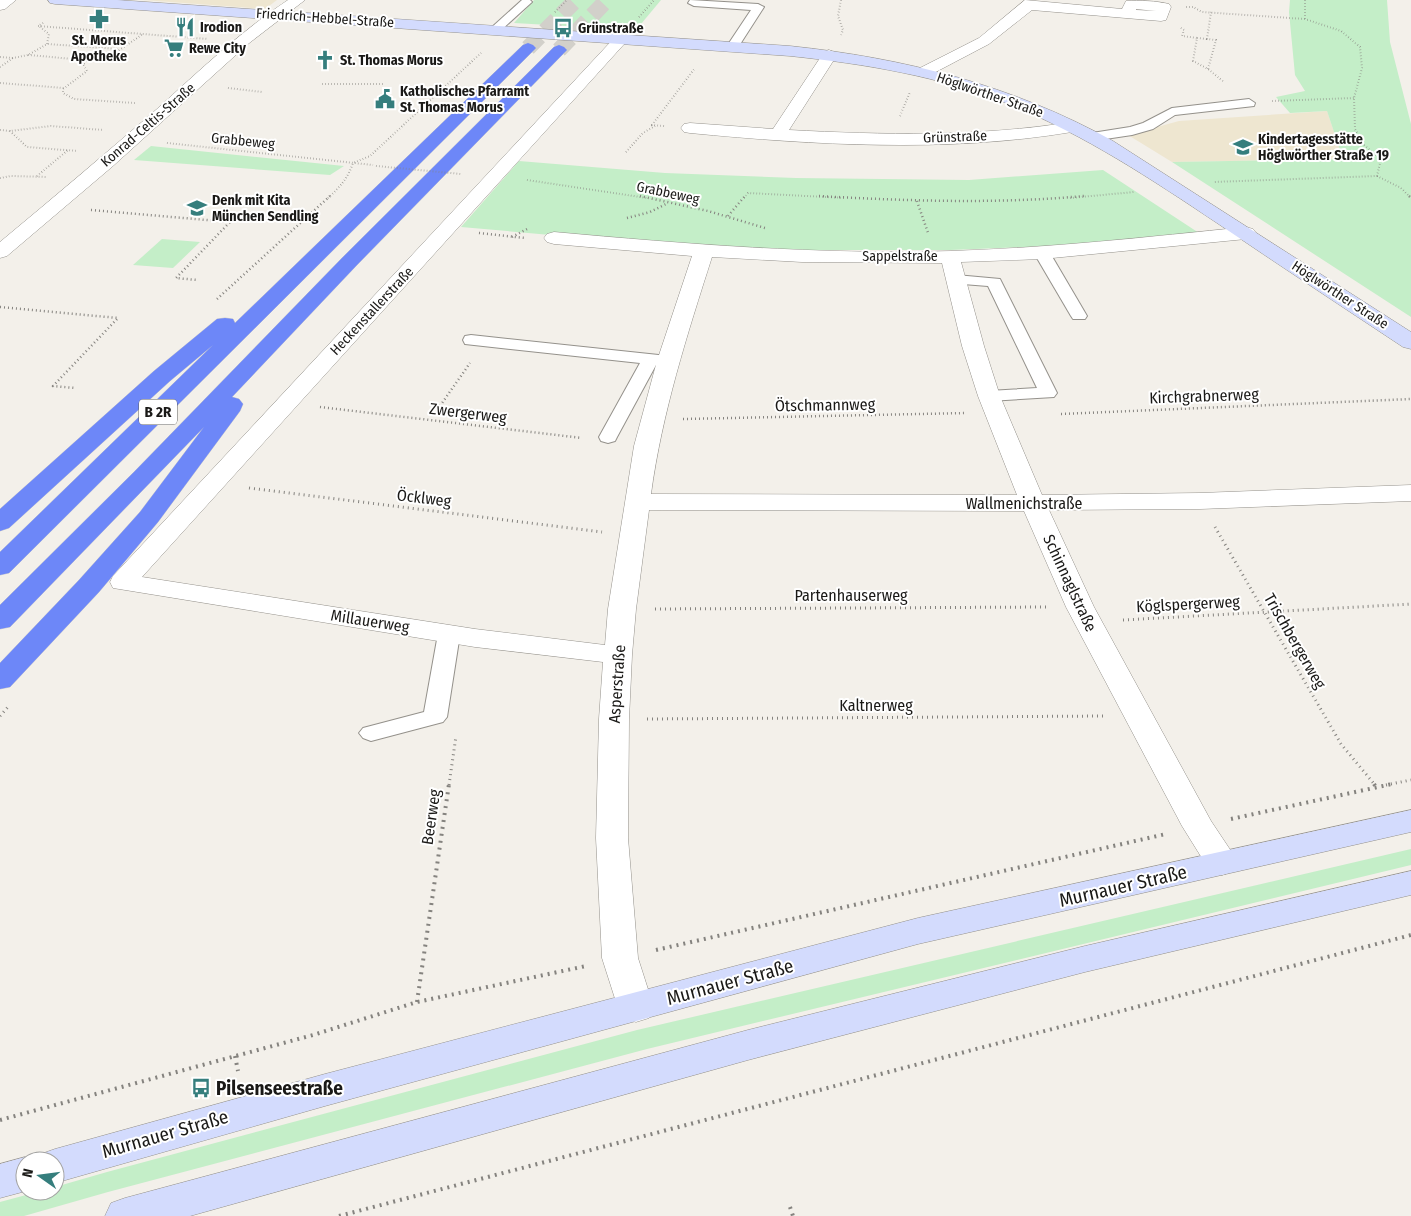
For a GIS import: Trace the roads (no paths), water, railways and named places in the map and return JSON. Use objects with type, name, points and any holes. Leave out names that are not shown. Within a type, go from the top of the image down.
[{"type":"highway","name":"B 2R","points":[[0,567],[232,340],[314,256],[528,48]]},
{"type":"highway","name":"B 2R","points":[[0,621],[143,478],[247,368],[558,50]]},
{"type":"highway","points":[[0,523],[162,376],[236,315],[314,256]]},
{"type":"highway","points":[[0,680],[89,586],[149,517],[228,411],[247,368]]},
{"type":"street","points":[[0,6],[9,0]]},
{"type":"street","name":"Friedrich-Hebbel-Straße","points":[[55,0],[501,30]]},
{"type":"street","name":"Konrad-Celtis-Straße","points":[[0,252],[243,41],[268,20],[298,0]]},
{"type":"street","points":[[919,79],[984,40],[1030,3],[1161,17]]},
{"type":"street","name":"Höglwörther Straße","points":[[501,30],[829,54],[919,79],[995,93],[1047,114],[1092,136],[1246,233],[1411,342]]},
{"type":"street","name":"Heckenstallerstraße","points":[[123,582],[621,39]]},
{"type":"street","points":[[777,136],[829,54]]},
{"type":"street","name":"Grünstraße","points":[[690,128],[777,136],[906,138],[976,137],[1072,127]]},
{"type":"street","name":"Sappelstraße","points":[[554,238],[704,251],[947,264],[1246,233]]},
{"type":"street","name":"Asperstraße","points":[[636,1008],[620,958],[612,838],[614,719],[622,609],[646,446],[654,420],[659,360],[704,251]]},
{"type":"street","name":"Schinnaglstraße","points":[[947,264],[992,404],[1033,503],[1083,614],[1198,826],[1222,864]]},
{"type":"street","name":"Wallmenichstraße","points":[[637,502],[1033,503],[1200,501],[1411,493]]},
{"type":"street","name":"Millauerweg","points":[[123,582],[449,634],[618,655]]},
{"type":"street","name":"Murnauer Straße","points":[[65,1163],[325,1090],[918,931],[1411,821]]},
{"type":"street","points":[[125,1216],[767,1040],[1085,959],[1411,883]]},
{"type":"street","points":[[0,1182],[15,1177]]},
{"type":"lane","points":[[696,0],[694,3],[758,7],[733,46]]},
{"type":"lane","points":[[501,30],[526,2]]},
{"type":"lane","points":[[1092,136],[1132,131],[1148,126],[1172,112],[1249,103]]},
{"type":"lane","points":[[1042,253],[1079,316]]},
{"type":"lane","points":[[947,264],[994,282],[1048,393],[992,404]]},
{"type":"lane","points":[[478,341],[659,360],[608,437]]},
{"type":"lane","points":[[371,733],[435,717],[449,634]]},
{"type":"tunnel","points":[[528,48],[576,0]]},
{"type":"tunnel","points":[[559,50],[607,0]]},
{"type":"place","name":"St. Morus Apotheke","points":[[99,19]]},
{"type":"place","name":"Irodion","points":[[185,27]]},
{"type":"place","name":"Grünstraße","points":[[563,28]]},
{"type":"place","name":"Rewe City","points":[[174,48]]},
{"type":"place","name":"St. Thomas Morus","points":[[325,60]]},
{"type":"place","name":"Katholisches Pfarramt St. Thomas Morus","points":[[385,99]]},
{"type":"place","name":"Kindertagesstätte Höglwörther Straße 19","points":[[1243,147]]},
{"type":"place","name":"Denk mit Kita München Sendling","points":[[197,208]]},
{"type":"place","name":"Pilsenseestraße","points":[[201,1088]]}]
